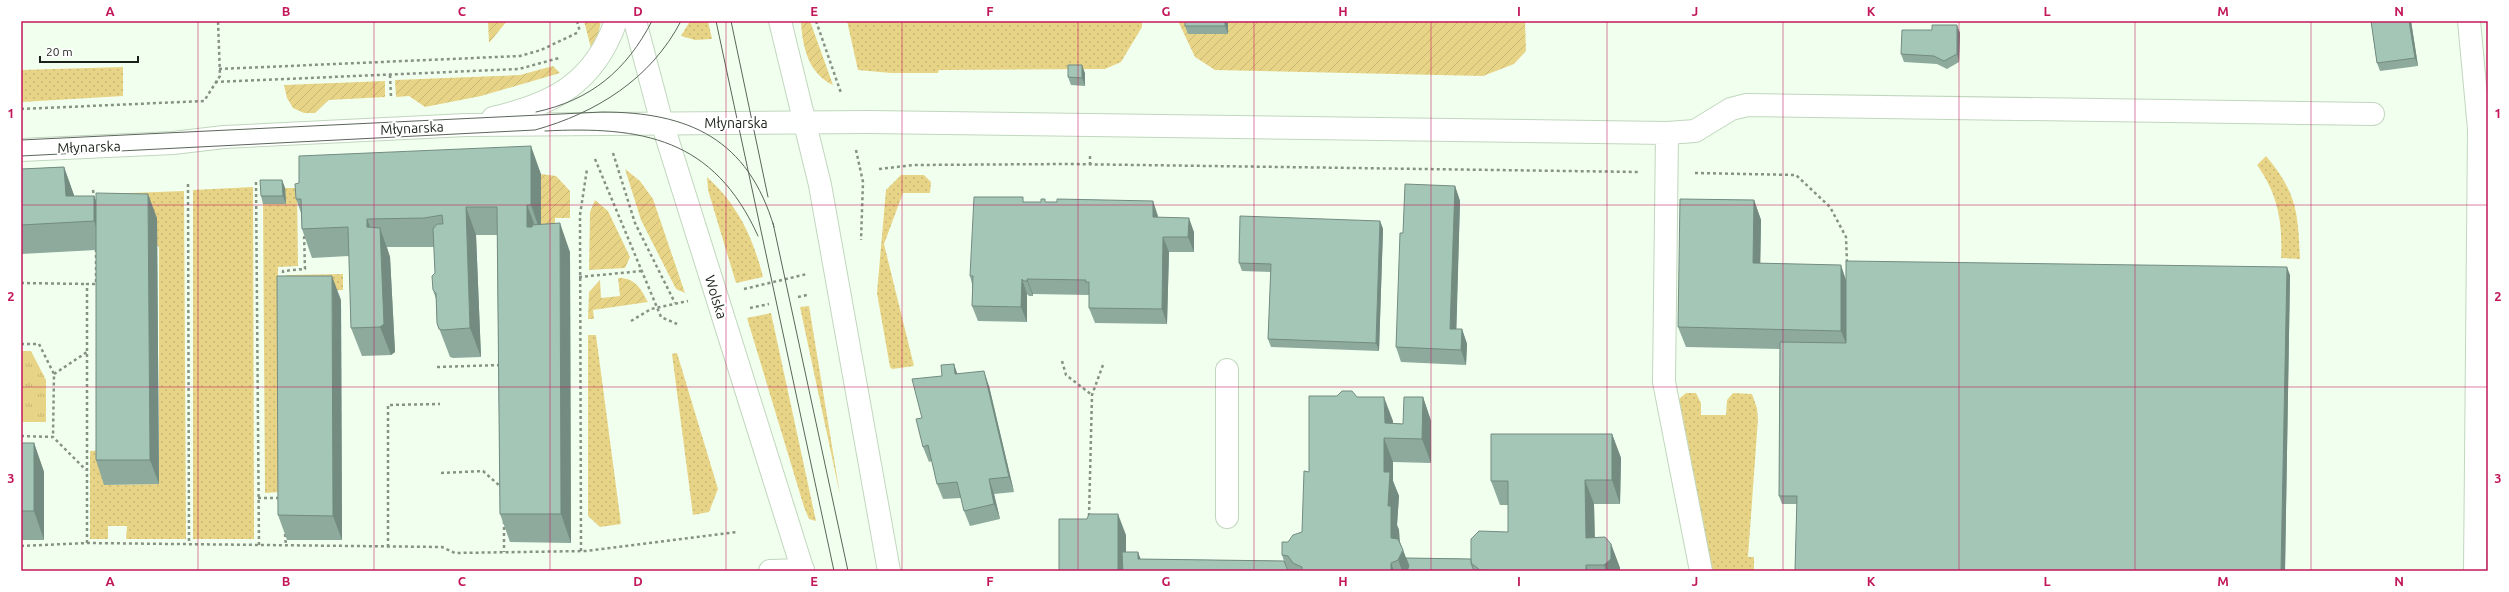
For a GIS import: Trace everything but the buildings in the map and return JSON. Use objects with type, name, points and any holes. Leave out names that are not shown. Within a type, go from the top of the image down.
[{"type":"street","points":[[466,125],[496,118],[567,91],[580,80],[602,51],[616,21]]},
{"type":"street","name":"Wolska","points":[[635,21],[662,123],[803,570]]},
{"type":"street","points":[[780,21],[820,186],[889,571]]},
{"type":"street","points":[[2469,21],[2479,128],[2475,571]]},
{"type":"street","name":"Młynarska","points":[[21,150],[173,143],[224,137],[466,125],[805,122],[1667,133],[1695,131],[1731,109],[1747,105],[2373,114]]},
{"type":"street","points":[[1667,133],[1664,382],[1701,571]]},
{"type":"street","points":[[1227,517],[1228,370]]},
{"type":"street","points":[[770,571],[803,570]]},
{"type":"path","points":[[21,109],[204,101],[220,76],[218,21]]},
{"type":"path","points":[[816,21],[841,91]]},
{"type":"path","points":[[219,69],[520,56],[541,50],[579,32]]},
{"type":"path","points":[[215,82],[519,69],[564,56]]},
{"type":"path","points":[[390,75],[391,97]]},
{"type":"path","points":[[1090,156],[1090,164]]},
{"type":"path","points":[[594,159],[661,317],[677,324]]},
{"type":"path","points":[[616,164],[635,223],[675,303]]},
{"type":"path","points":[[879,169],[914,165],[1090,164],[1653,172],[1653,179],[1667,180],[1684,180],[1683,172],[1796,175],[1830,207],[1846,237],[1847,264]]},
{"type":"path","points":[[581,551],[579,277],[580,214],[587,169]]},
{"type":"path","points":[[860,242],[864,198],[862,173]]},
{"type":"path","points":[[256,182],[259,546]]},
{"type":"path","points":[[188,184],[189,544]]},
{"type":"path","points":[[93,190],[94,204]]},
{"type":"path","points":[[283,287],[283,271],[305,269],[304,231]]},
{"type":"path","points":[[21,283],[96,284],[96,250]]},
{"type":"path","points":[[579,277],[642,271]]},
{"type":"path","points":[[738,290],[804,275]]},
{"type":"path","points":[[87,284],[87,544]]},
{"type":"path","points":[[798,297],[807,295]]},
{"type":"path","points":[[631,321],[657,308],[691,300]]},
{"type":"path","points":[[744,309],[769,304]]},
{"type":"path","points":[[21,344],[39,344],[54,374],[53,437]]},
{"type":"path","points":[[54,374],[87,352]]},
{"type":"path","points":[[502,358],[502,373]]},
{"type":"path","points":[[1062,361],[1066,375],[1092,394]]},
{"type":"path","points":[[1089,519],[1092,394],[1104,362]]},
{"type":"path","points":[[437,367],[502,365]]},
{"type":"path","points":[[388,547],[388,405],[440,404]]},
{"type":"path","points":[[21,436],[53,437],[86,470]]},
{"type":"path","points":[[441,473],[482,471],[503,489],[503,481]]},
{"type":"path","points":[[258,498],[285,498]]},
{"type":"path","points":[[504,513],[504,552]]},
{"type":"path","points":[[285,532],[286,546]]},
{"type":"path","points":[[21,546],[87,544],[189,544],[442,547],[455,553],[581,551],[737,532]]},
{"type":"green space","points":[[488,21],[507,21],[489,43]]},
{"type":"green space","points":[[584,21],[601,21],[598,35],[591,48]]},
{"type":"green space","points":[[690,21],[708,21],[712,39],[695,40],[681,36]]},
{"type":"green space","points":[[801,21],[810,21],[833,85],[824,80],[818,74],[808,58],[803,40]]},
{"type":"green space","points":[[847,21],[1142,21],[1142,27],[1121,62],[1105,69],[939,70],[938,73],[891,73],[858,70]]},
{"type":"green space","points":[[1178,21],[1525,21],[1526,51],[1514,64],[1483,76],[1215,70],[1195,57]]},
{"type":"green space","points":[[553,66],[560,73],[481,96],[425,107],[409,96],[396,97],[395,80],[520,75]]},
{"type":"green space","points":[[123,67],[123,96],[22,102],[21,70]]},
{"type":"green space","points":[[385,81],[385,97],[329,100],[315,113],[304,113],[293,108],[287,98],[284,85]]},
{"type":"green space","points":[[2266,156],[2284,181],[2294,204],[2297,216],[2300,259],[2281,258],[2281,233],[2278,209],[2270,187],[2257,165]]},
{"type":"green space","points":[[625,169],[640,181],[653,199],[685,293],[676,289],[641,220]]},
{"type":"green space","points":[[541,174],[556,176],[570,191],[570,218],[555,218],[555,253],[538,234]]},
{"type":"green space","points":[[901,175],[924,175],[931,182],[930,193],[903,193],[884,244],[914,366],[892,369],[890,367],[877,293],[886,190]]},
{"type":"green space","points":[[707,177],[727,198],[742,222],[754,248],[763,277],[736,283],[708,190]]},
{"type":"green space","points":[[253,187],[254,539],[193,539],[193,190]]},
{"type":"green space","points":[[285,188],[297,188],[298,266],[278,267],[279,492],[265,493],[263,204],[285,204]]},
{"type":"green space","points":[[184,191],[186,539],[126,539],[127,526],[108,526],[108,539],[90,539],[90,451],[104,450],[105,485],[159,484],[159,247],[104,194]]},
{"type":"green space","points":[[595,200],[608,211],[630,257],[625,268],[589,270],[590,212]]},
{"type":"green space","points":[[343,274],[343,290],[286,291],[286,275]]},
{"type":"green space","points":[[618,278],[624,278],[637,285],[648,302],[593,310],[594,319],[588,319],[589,292],[600,280],[601,298],[620,296]]},
{"type":"green space","points":[[809,306],[840,495],[800,307]]},
{"type":"green space","points":[[771,313],[816,521],[809,519],[804,507],[747,318]]},
{"type":"green space","points":[[588,335],[596,335],[621,524],[600,527],[588,516]]},
{"type":"green space","points":[[21,351],[31,351],[46,380],[46,422],[21,422]]},
{"type":"green space","points":[[677,353],[718,489],[709,512],[693,515],[672,354]]},
{"type":"green space","points":[[1686,393],[1696,393],[1701,403],[1701,415],[1726,415],[1727,400],[1733,393],[1752,394],[1757,408],[1758,419],[1748,557],[1754,557],[1754,571],[1710,571],[1679,399]]},
{"type":"tram line","points":[[536,112],[556,107],[574,100],[605,81],[631,55],[652,21]]},
{"type":"tram line","points":[[21,156],[535,130],[558,123],[579,114],[620,91],[654,60],[669,42],[681,21]]},
{"type":"tram line","points":[[716,21],[834,571]]},
{"type":"tram line","points":[[731,21],[768,197]]},
{"type":"tram line","points":[[21,140],[602,112],[633,113],[662,118],[688,125],[711,136],[731,152],[748,172],[763,197],[774,227]]},
{"type":"tram line","points":[[545,131],[580,130],[613,132],[643,136],[671,145],[697,158],[720,178],[740,203],[758,236]]},
{"type":"tram line","points":[[773,223],[848,571]]}]
